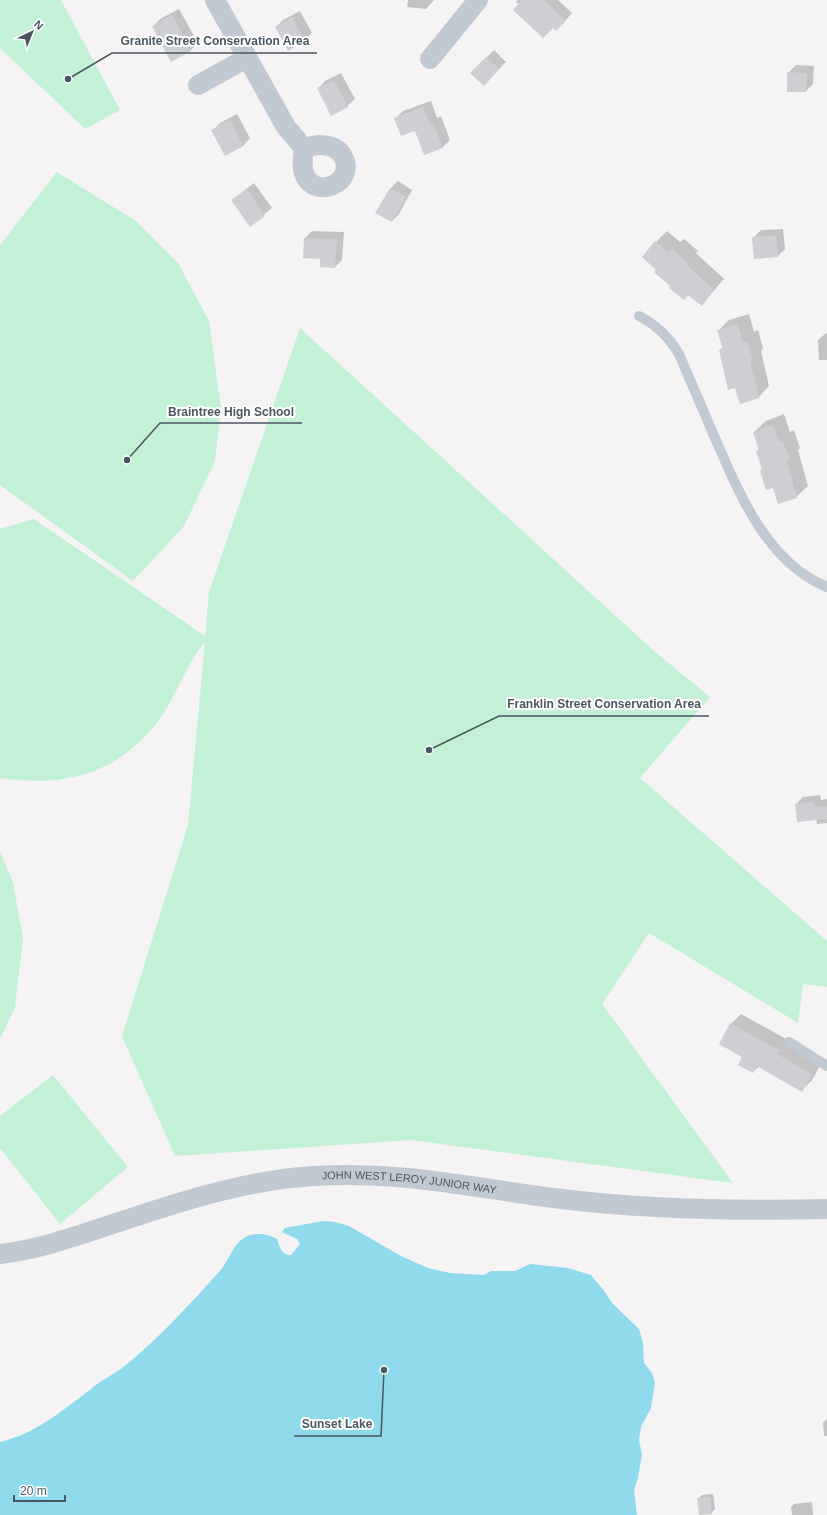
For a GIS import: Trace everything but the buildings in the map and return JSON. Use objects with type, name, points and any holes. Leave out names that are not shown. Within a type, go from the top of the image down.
[{"type":"street","points":[[215,0],[286,127],[304,148]]},
{"type":"street","points":[[430,59],[478,0]]},
{"type":"street","points":[[198,86],[247,58]]},
{"type":"street","name":"JOHN WEST LEROY JUNIOR WAY","points":[[0,1254],[58,1242],[227,1189],[274,1180],[330,1175],[370,1174],[412,1178],[562,1199],[636,1207],[745,1211],[827,1209]]},
{"type":"lane","points":[[639,316],[658,327],[673,344],[679,354],[734,480],[765,534],[798,570],[812,580],[827,587]]},
{"type":"lane","points":[[789,1042],[827,1066]]},
{"type":"green space","points":[[0,0],[61,0],[120,110],[85,129],[0,48]]},
{"type":"green space","points":[[57,172],[136,221],[178,263],[209,321],[221,408],[215,461],[184,526],[133,581],[0,485],[0,245]]},
{"type":"green space","points":[[300,328],[654,651],[710,697],[640,778],[827,941],[827,987],[803,984],[798,1023],[649,933],[602,1004],[733,1183],[411,1140],[175,1156],[122,1036],[188,825],[205,642],[187,669],[171,701],[159,720],[143,739],[126,754],[108,765],[88,773],[68,778],[24,780],[0,778],[0,529],[34,519],[205,636],[209,592]]},
{"type":"green space","points":[[0,852],[13,882],[23,939],[15,1008],[0,1039]]},
{"type":"green space","points":[[53,1075],[128,1167],[60,1224],[0,1148],[0,1116]]},
{"type":"water","points":[[323,1221],[335,1222],[349,1226],[401,1256],[428,1268],[450,1273],[484,1275],[491,1271],[515,1271],[530,1264],[568,1268],[591,1275],[612,1303],[639,1329],[643,1343],[644,1363],[652,1373],[655,1383],[651,1408],[641,1427],[639,1440],[642,1455],[638,1478],[634,1490],[637,1515],[0,1515],[0,1442],[37,1427],[126,1365],[163,1332],[197,1296],[220,1271],[235,1247],[244,1238],[258,1234],[268,1235],[277,1239],[280,1248],[285,1254],[291,1255],[300,1244],[297,1239],[282,1232],[285,1228]]},
{"type":"place","name":"Granite Street Conservation Area","points":[[68,79]]},
{"type":"place","name":"Braintree High School","points":[[127,460]]},
{"type":"place","name":"Franklin Street Conservation Area","points":[[429,750]]},
{"type":"place","name":"Sunset Lake","points":[[384,1370]]}]
